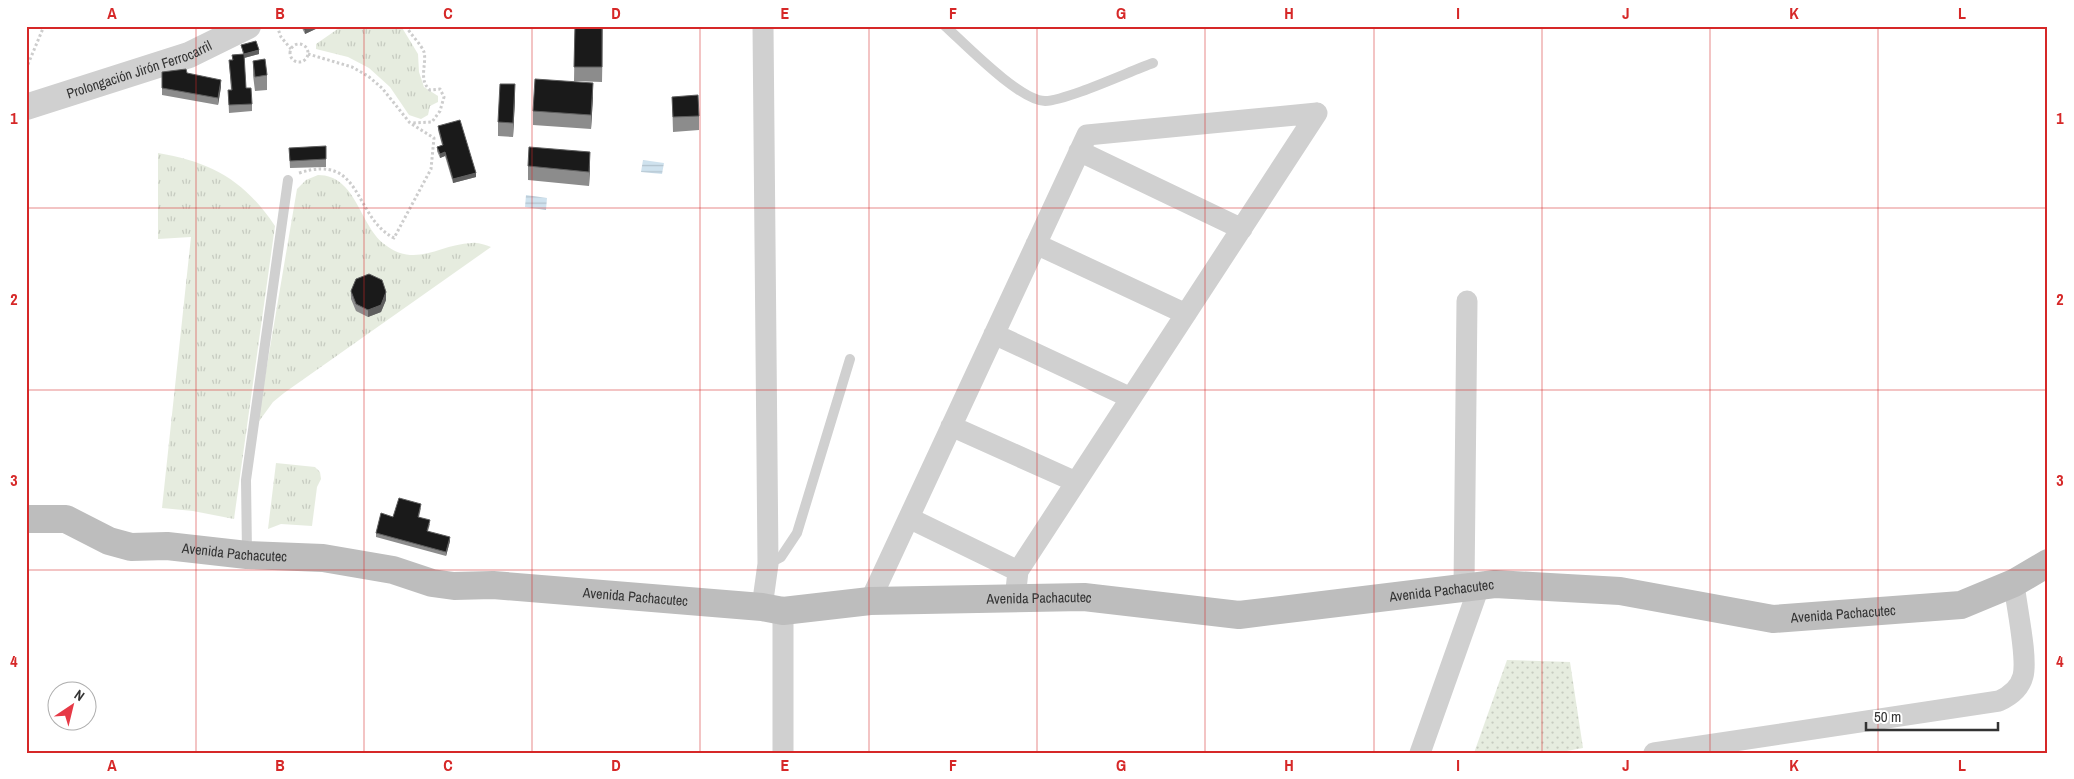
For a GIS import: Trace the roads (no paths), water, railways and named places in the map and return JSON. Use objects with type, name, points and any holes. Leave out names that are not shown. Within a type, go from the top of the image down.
[{"type":"main road","name":"Avenida Pachacutec","points":[[26,519],[66,518],[109,541],[131,547],[167,546],[247,556],[323,558],[393,570],[432,583],[454,586],[493,585],[772,609],[870,601],[1084,597],[1239,615],[1366,601],[1472,586],[1620,591],[1773,619],[1961,605],[2014,583],[2048,564]]},
{"type":"street","name":"Prolongación Jirón Ferrocarril","points":[[26,107],[189,55],[248,26]]},
{"type":"street","points":[[763,26],[768,564],[783,753]]},
{"type":"street","points":[[870,601],[1087,134],[1317,113],[1018,571],[1016,599]]},
{"type":"street","points":[[1079,151],[1242,229]]},
{"type":"street","points":[[1036,244],[1186,314]]},
{"type":"street","points":[[1420,753],[1472,586],[1467,301]]},
{"type":"street","points":[[994,334],[1131,398]]},
{"type":"street","points":[[951,426],[1076,482]]},
{"type":"street","points":[[908,518],[1018,571]]},
{"type":"street","points":[[1654,753],[1999,701],[2008,697],[2021,681],[2024,665],[2014,583]]},
{"type":"lane","points":[[946,26],[1022,94],[1044,101],[1069,95],[1153,63]]},
{"type":"lane","points":[[247,556],[246,480],[288,180]]},
{"type":"lane","points":[[768,564],[781,557],[797,533],[850,359]]},
{"type":"water","points":[[643,160],[664,163],[662,174],[641,172]]},
{"type":"water","points":[[526,195],[547,198],[546,210],[525,207]]}]
